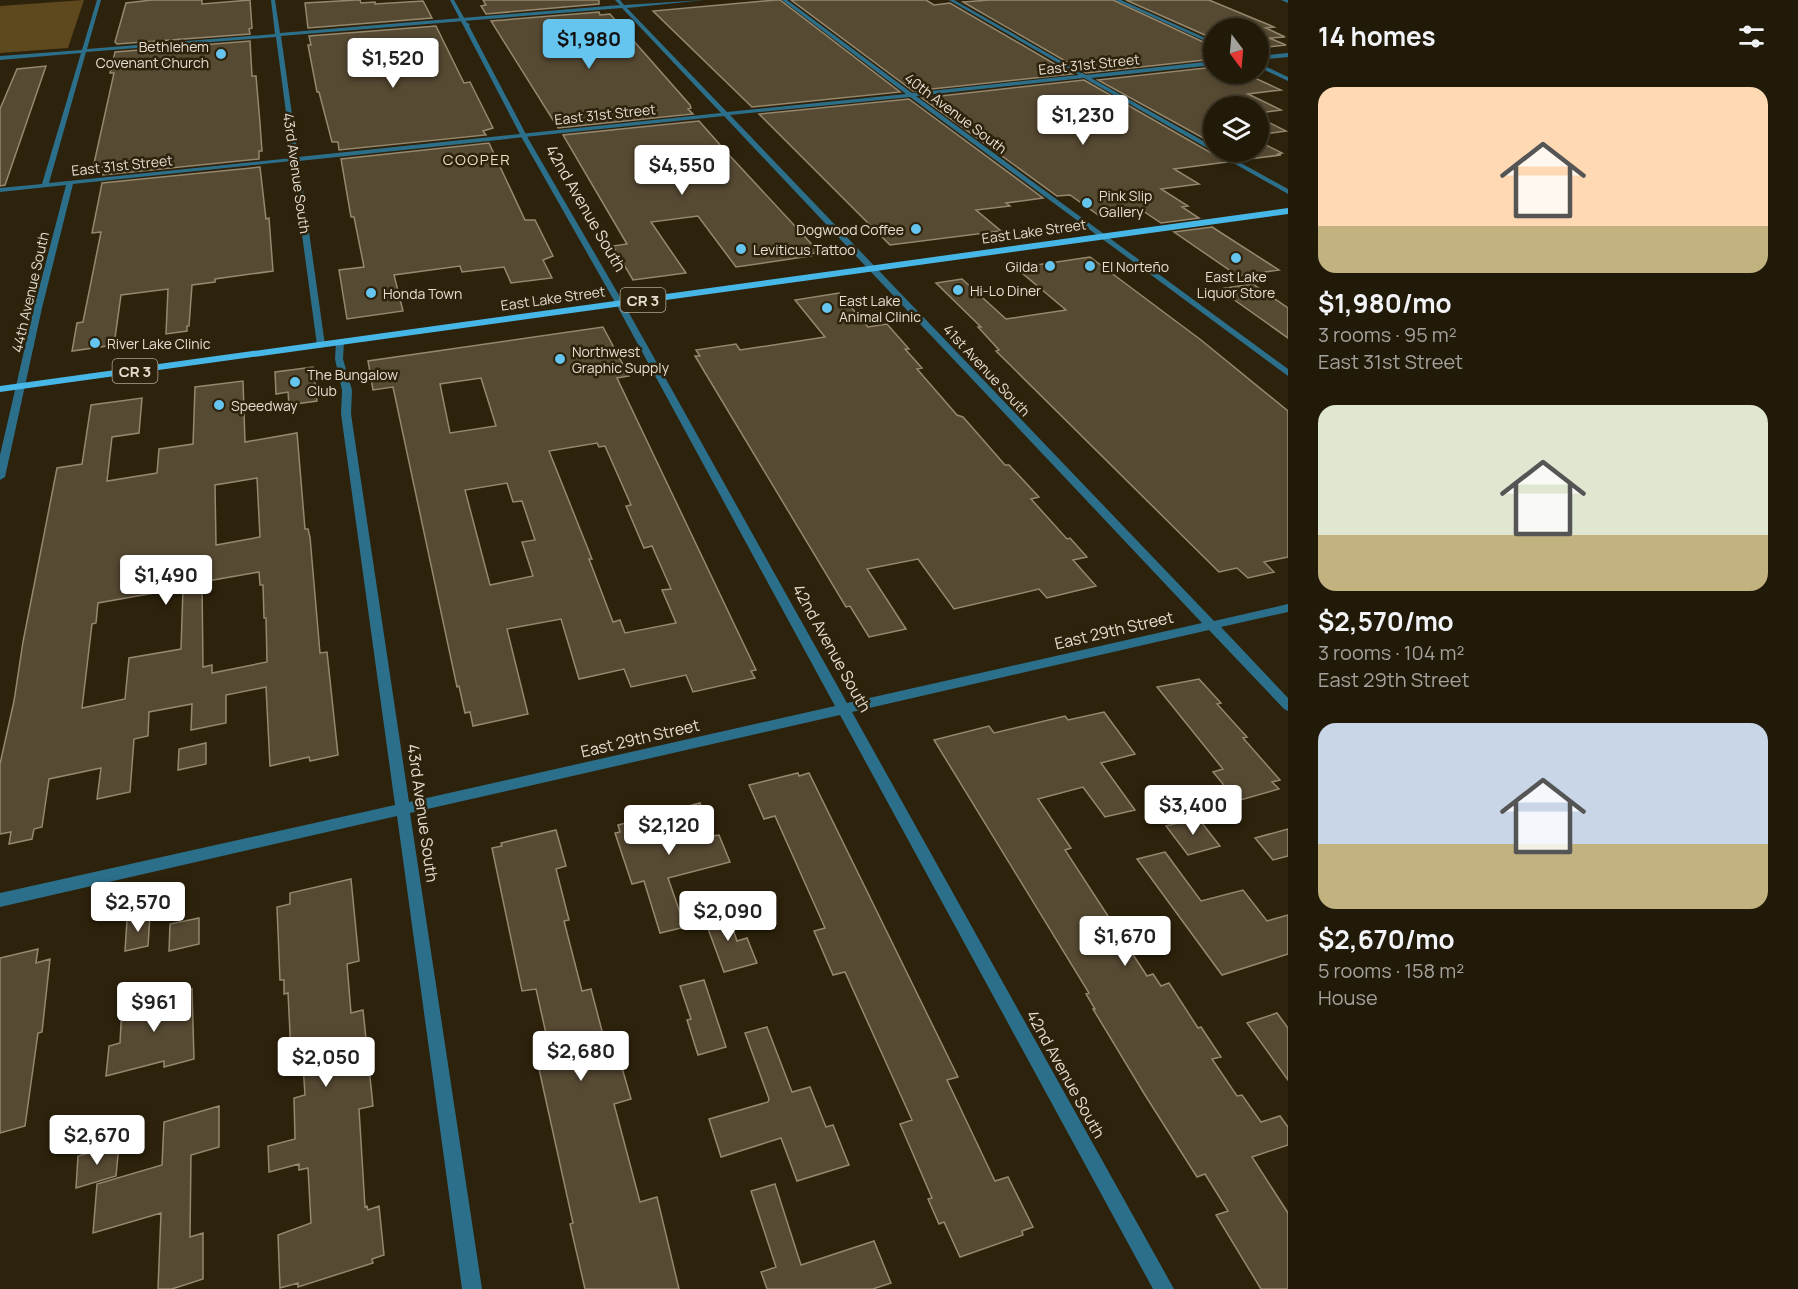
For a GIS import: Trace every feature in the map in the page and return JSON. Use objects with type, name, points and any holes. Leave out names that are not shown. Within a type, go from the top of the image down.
[{"type":"main road","name":"East Lake Street","points":[[0,389],[1288,211]]},
{"type":"street","points":[[45,185],[99,0]]},
{"type":"street","name":"43rd Avenue South","points":[[273,0],[321,345]]},
{"type":"street","name":"42nd Avenue South","points":[[452,0],[1164,1289]]},
{"type":"street","name":"41st Avenue South","points":[[617,0],[1288,706]]},
{"type":"street","points":[[0,58],[465,23],[703,0]]},
{"type":"street","name":"40th Avenue South","points":[[784,0],[1288,373]]},
{"type":"street","points":[[951,0],[1203,144]]},
{"type":"street","points":[[1117,0],[1203,39]]},
{"type":"street","points":[[1283,0],[1288,2]]},
{"type":"street","points":[[1269,57],[1288,55]]},
{"type":"street","name":"East 31st Street","points":[[0,190],[1203,64]]},
{"type":"street","points":[[1269,70],[1288,79]]},
{"type":"street","points":[[1235,162],[1288,192]]},
{"type":"street","name":"44th Avenue South","points":[[0,477],[38,308],[70,182]]},
{"type":"street","name":"43rd Avenue South","points":[[340,342],[339,359],[347,390],[346,414],[472,1289]]},
{"type":"street","name":"East 29th Street","points":[[0,900],[1288,608]]},
{"type":"shaded area","points":[[84,0],[68,48],[0,53],[0,6]]},
{"type":"building","points":[[152,0],[202,0],[202,4],[250,0],[252,28],[249,29],[250,34],[117,44],[115,42],[126,3]]},
{"type":"building","points":[[360,0],[361,3],[375,2],[375,4],[423,1],[432,18],[308,28],[305,3]]},
{"type":"building","points":[[483,0],[599,0],[599,4],[486,14],[481,6],[486,5]]},
{"type":"building","points":[[780,0],[900,92],[752,107],[653,11]]},
{"type":"building","points":[[791,0],[926,0],[934,5],[950,3],[1072,74],[913,91]]},
{"type":"building","points":[[1113,0],[1203,42],[1203,60],[1086,73],[963,2]]},
{"type":"building","points":[[1126,0],[1209,0],[1252,18],[1203,18],[1203,34]]},
{"type":"building","points":[[599,12],[600,15],[610,14],[690,105],[691,108],[688,109],[693,114],[558,128],[491,21]]},
{"type":"building","points":[[436,26],[464,83],[470,82],[493,128],[483,131],[486,135],[339,150],[338,142],[332,142],[319,92],[317,92],[308,45],[311,45],[309,36]]},
{"type":"building","points":[[1269,29],[1285,37],[1269,38]]},
{"type":"building","points":[[1269,38],[1286,45],[1269,47]]},
{"type":"building","points":[[250,41],[252,76],[256,76],[260,123],[262,151],[259,151],[259,159],[103,175],[105,167],[93,168],[114,73],[110,73],[115,52]]},
{"type":"building","points":[[46,66],[5,185],[0,186],[0,109],[17,69]]},
{"type":"building","points":[[1203,68],[1203,84],[1268,84],[1281,90],[1248,94],[1252,96],[1203,96],[1203,138],[1098,80]]},
{"type":"building","points":[[1084,80],[1203,148],[1203,162],[1227,162],[1174,169],[1199,184],[1161,189],[1188,206],[1182,207],[1199,218],[1161,223],[1143,211],[1101,217],[1070,195],[1057,196],[922,98]]},
{"type":"building","points":[[909,99],[1043,198],[1006,203],[1010,206],[976,210],[1001,231],[890,245],[759,114]]},
{"type":"building","points":[[1269,104],[1281,110],[1269,112]]},
{"type":"building","points":[[699,121],[819,252],[810,254],[811,256],[736,267],[698,216],[651,222],[686,273],[633,280],[613,246],[627,244],[563,135]]},
{"type":"building","points":[[1269,122],[1286,131],[1269,133]]},
{"type":"building","points":[[489,143],[525,220],[535,220],[553,256],[543,260],[552,278],[511,283],[504,267],[462,272],[460,266],[394,275],[403,311],[347,319],[339,270],[364,267],[354,217],[351,217],[341,159]]},
{"type":"building","points":[[1269,146],[1282,153],[1278,154],[1281,155],[1269,156]]},
{"type":"building","points":[[260,167],[266,219],[269,218],[273,271],[215,279],[215,282],[192,285],[187,331],[166,334],[168,289],[121,295],[114,345],[72,351],[77,323],[83,322],[101,232],[92,233],[102,183]]},
{"type":"building","name":"East Lake Liquor Store","points":[[1212,227],[1279,270],[1238,276],[1174,232]]},
{"type":"building","points":[[1090,257],[1201,340],[1288,411],[1288,557],[1264,562],[1274,572],[1248,578],[1237,568],[1219,572],[996,351],[999,350],[978,327],[981,327],[936,283],[962,279],[1006,319],[1066,310],[1016,268]]},
{"type":"building","points":[[1253,284],[1288,308],[1288,338],[1219,289]]},
{"type":"building","points":[[839,293],[868,327],[887,324],[922,368],[917,369],[957,415],[963,417],[1005,465],[1009,465],[1039,497],[1031,499],[1067,539],[1070,538],[1087,557],[1073,560],[1096,586],[1047,598],[1039,589],[954,609],[918,559],[867,569],[906,629],[869,637],[850,606],[846,607],[695,356],[700,356],[696,350],[736,344],[740,350],[825,337],[795,300]]},
{"type":"building","points":[[603,327],[629,376],[617,378],[756,670],[751,671],[755,678],[693,692],[686,675],[631,687],[624,669],[579,679],[561,619],[507,629],[528,714],[473,726],[470,712],[465,713],[459,686],[457,687],[393,387],[373,390],[368,361]],"holes":[[[481,378],[496,426],[450,433],[440,384]],[[597,443],[599,447],[605,446],[631,505],[626,506],[644,548],[652,546],[671,589],[662,590],[676,623],[625,633],[620,620],[613,622],[589,559],[592,559],[549,451]],[[507,483],[513,502],[522,501],[535,540],[522,542],[533,576],[490,585],[465,490]]]},
{"type":"building","name":"The Bungalow Club","points":[[313,367],[317,401],[289,405],[288,392],[276,394],[275,372]]},
{"type":"building","points":[[243,381],[245,442],[297,433],[305,529],[308,529],[310,537],[320,653],[327,652],[338,755],[310,761],[309,757],[270,766],[266,687],[226,695],[226,723],[191,730],[192,704],[149,712],[148,736],[134,739],[130,792],[97,799],[101,768],[49,779],[42,827],[34,829],[32,839],[9,844],[11,832],[0,834],[0,764],[14,701],[23,642],[57,468],[82,464],[91,405],[142,398],[139,433],[112,437],[107,481],[157,473],[159,449],[193,444],[195,387]],"holes":[[[257,478],[260,537],[216,545],[215,485]],[[259,572],[260,585],[263,585],[264,618],[266,618],[267,662],[212,673],[212,665],[203,667],[202,582]],[[183,588],[181,649],[129,658],[125,699],[82,708],[92,624],[96,623],[98,603]]]},
{"type":"building","points":[[1199,679],[1221,703],[1217,704],[1247,737],[1243,738],[1280,780],[1272,782],[1279,789],[1237,801],[1213,772],[1223,769],[1157,687]]},
{"type":"building","points":[[1104,712],[1135,754],[1101,763],[1135,810],[1105,817],[1083,787],[1038,799],[1071,848],[1065,850],[1147,976],[1153,974],[1161,986],[1169,983],[1198,1028],[1201,1027],[1221,1057],[1212,1059],[1237,1096],[1242,1095],[1261,1122],[1280,1116],[1288,1127],[1288,1145],[1252,1157],[1288,1213],[1288,1289],[1261,1289],[1216,1215],[1228,1211],[1205,1174],[1197,1177],[1145,1095],[1093,1009],[1095,1009],[1086,994],[1089,993],[934,740],[989,726],[994,733],[1065,716],[1068,720]]},
{"type":"building","points":[[206,743],[206,764],[178,770],[179,749]]},
{"type":"building","points":[[798,773],[799,776],[809,773],[958,1077],[947,1080],[995,1181],[1008,1177],[1033,1227],[1022,1231],[1023,1235],[960,1257],[944,1222],[939,1224],[928,1199],[932,1198],[900,1124],[912,1120],[845,972],[833,975],[814,931],[825,928],[775,816],[764,819],[749,785]]},
{"type":"building","points":[[700,803],[713,836],[719,835],[730,862],[668,878],[685,927],[660,933],[644,881],[632,884],[615,833],[620,832],[618,825]]},
{"type":"building","points":[[1198,818],[1220,846],[1188,855],[1166,826]]},
{"type":"building","points":[[1288,829],[1288,856],[1273,860],[1255,838]]},
{"type":"building","points":[[556,830],[566,866],[556,869],[569,920],[564,921],[582,991],[591,989],[607,1050],[616,1047],[631,1099],[614,1104],[640,1202],[657,1197],[679,1289],[585,1289],[539,1069],[553,1065],[536,989],[522,991],[492,848],[502,846],[501,843]]},
{"type":"building","points":[[1165,852],[1201,901],[1243,890],[1267,921],[1288,915],[1288,954],[1222,975],[1137,859]]},
{"type":"building","points":[[351,879],[359,961],[347,964],[351,1013],[363,1010],[373,1106],[359,1109],[365,1207],[367,1206],[368,1210],[379,1206],[384,1255],[372,1259],[373,1263],[298,1287],[298,1283],[280,1288],[278,1235],[311,1223],[308,1168],[299,1170],[299,1164],[269,1172],[268,1146],[295,1139],[294,1098],[305,1095],[302,1050],[291,1053],[288,993],[284,994],[284,980],[280,980],[277,907],[290,904],[290,893]]},
{"type":"building","points":[[726,909],[737,941],[747,938],[757,963],[724,972],[703,915]]},
{"type":"building","points":[[150,915],[148,946],[125,951],[127,920]]},
{"type":"building","points":[[199,918],[199,944],[169,951],[170,924]]},
{"type":"building","points":[[38,949],[36,963],[50,959],[42,1032],[38,1033],[25,1126],[0,1133],[0,958]]},
{"type":"building","points":[[704,980],[726,1047],[698,1055],[687,1020],[691,1019],[680,986]]},
{"type":"building","points":[[192,989],[194,1059],[164,1067],[164,1061],[106,1076],[109,1046],[120,1043],[122,1005]]},
{"type":"building","points":[[1277,1013],[1288,1028],[1288,1080],[1247,1023]]},
{"type":"building","points":[[767,1027],[792,1092],[810,1087],[826,1127],[833,1125],[849,1165],[797,1181],[781,1138],[721,1157],[709,1119],[768,1102],[769,1099],[745,1033]]},
{"type":"building","points":[[219,1106],[219,1147],[191,1155],[190,1237],[203,1233],[203,1279],[172,1289],[158,1289],[161,1213],[93,1233],[97,1184],[162,1165],[164,1122]]},
{"type":"building","points":[[119,1145],[116,1176],[76,1188],[78,1156]]},
{"type":"building","points":[[775,1184],[801,1265],[874,1241],[891,1283],[873,1289],[767,1289],[761,1272],[776,1267],[751,1191]]},
{"type":"place","name":"Bethlehem Covenant Church","points":[[221,54]]},
{"type":"place","name":"Pink Slip Gallery","points":[[1087,203]]},
{"type":"place","name":"Dogwood Coffee","points":[[916,229]]},
{"type":"place","name":"Leviticus Tattoo","points":[[741,249]]},
{"type":"place","name":"East Lake Liquor Store","points":[[1236,258]]},
{"type":"place","name":"Gilda","points":[[1050,266]]},
{"type":"place","name":"El Norteño","points":[[1090,266]]},
{"type":"place","name":"Hi-Lo Diner","points":[[958,290]]},
{"type":"place","name":"Honda Town","points":[[371,293]]},
{"type":"place","name":"East Lake Animal Clinic","points":[[827,308]]},
{"type":"place","name":"River Lake Clinic","points":[[95,343]]},
{"type":"place","name":"Northwest Graphic Supply","points":[[560,359]]},
{"type":"place","name":"The Bungalow Club","points":[[295,382]]},
{"type":"place","name":"Speedway","points":[[219,405]]},
{"type":"district","name":"COOPER","points":[[477,159]]}]
